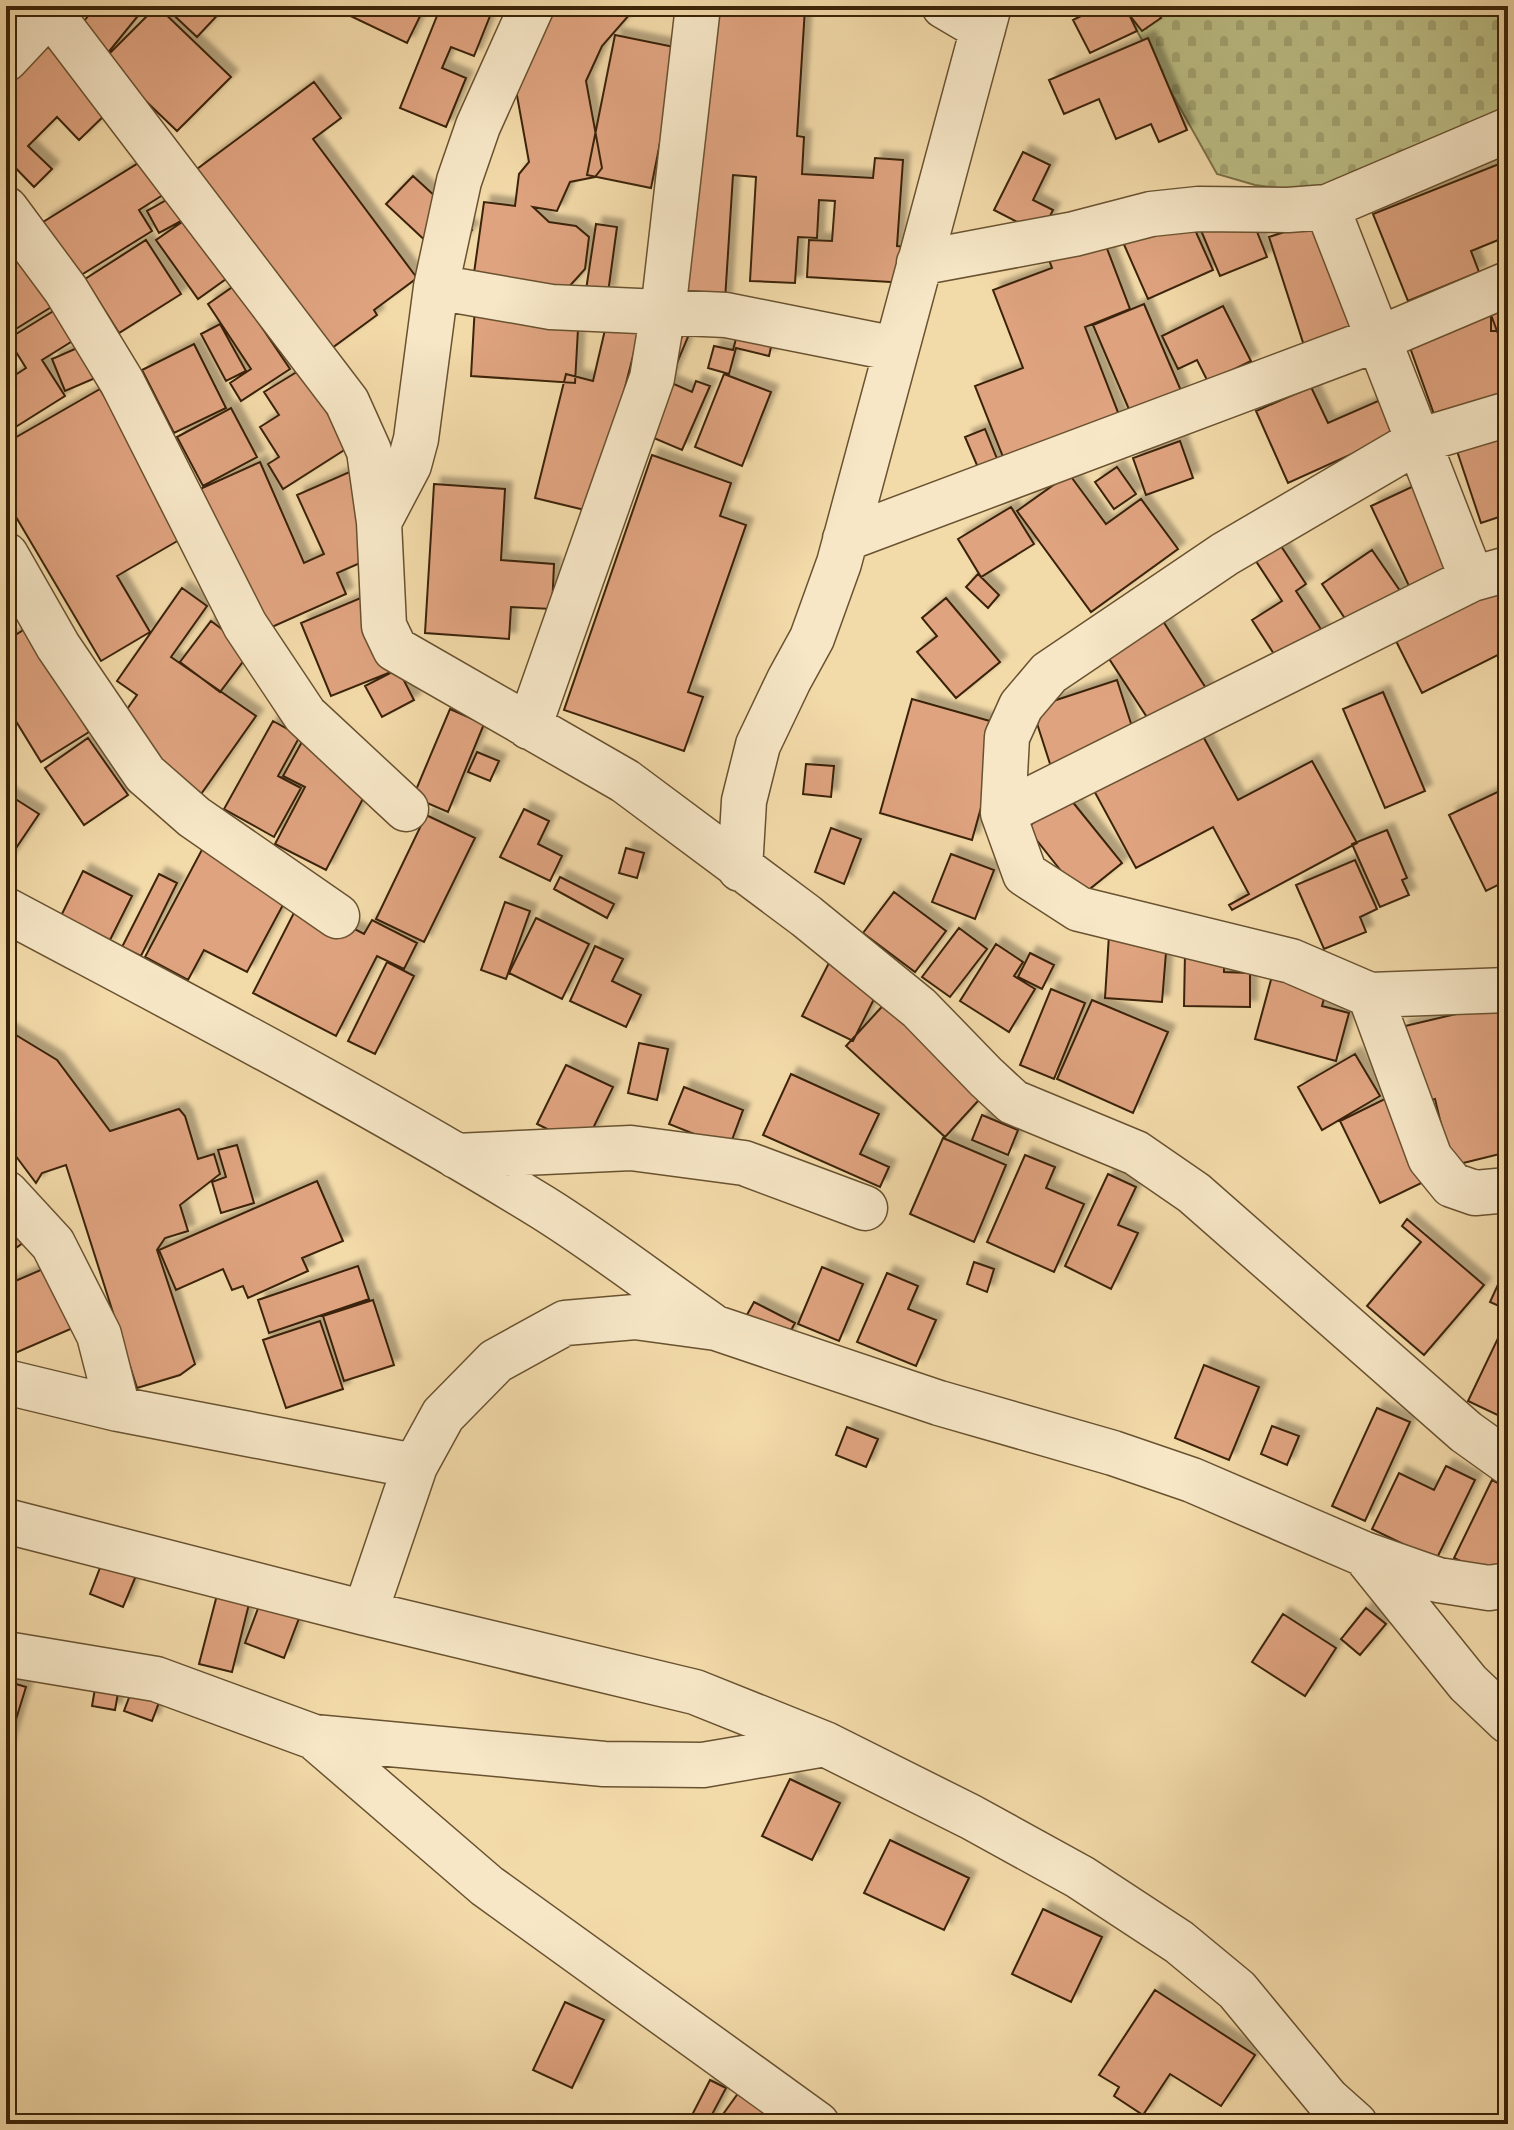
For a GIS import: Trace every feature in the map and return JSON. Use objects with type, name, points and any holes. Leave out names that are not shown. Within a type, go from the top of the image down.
[{"type":"street","points":[[379,522],[409,465],[416,439],[436,287],[459,181],[478,126],[532,6]]},
{"type":"street","points":[[529,727],[652,378],[663,312],[698,6]]},
{"type":"street","points":[[740,869],[744,801],[758,745],[812,638],[845,539],[986,18],[944,6]]},
{"type":"street","points":[[6,59],[49,9],[347,402],[369,451],[379,522],[384,626],[395,649],[625,781],[806,916],[919,1008],[1013,1102],[1136,1153],[1194,1193],[1466,1432],[1508,1462]]},
{"type":"street","points":[[919,263],[1074,234],[1151,214],[1198,209],[1260,211],[1327,207],[1508,130]]},
{"type":"street","points":[[1003,813],[1490,574],[1418,441],[1327,207]]},
{"type":"street","points":[[6,209],[66,290],[122,382],[245,625],[287,690],[305,715],[406,809]]},
{"type":"street","points":[[845,539],[1378,339],[1508,284]]},
{"type":"street","points":[[436,287],[551,307],[726,315],[896,349]]},
{"type":"street","points":[[1508,414],[1418,441],[1225,554],[1049,673],[1021,706],[1007,737],[1003,813],[1025,874],[1079,909],[1291,961],[1370,995],[1508,990]]},
{"type":"street","points":[[6,555],[58,646],[145,774],[194,817],[337,916]]},
{"type":"street","points":[[6,910],[274,1052],[545,1208],[716,1328]]},
{"type":"street","points":[[1370,995],[1430,1158],[1452,1185],[1475,1193],[1508,1190]]},
{"type":"street","points":[[456,1156],[631,1148],[744,1163],[865,1208]]},
{"type":"street","points":[[6,1193],[53,1244],[99,1335],[118,1409]]},
{"type":"street","points":[[365,1613],[415,1466],[443,1415],[496,1361],[565,1323],[635,1317],[716,1328],[939,1403],[1113,1453],[1179,1475],[1364,1554],[1438,1580],[1489,1588],[1508,1585]]},
{"type":"street","points":[[6,1382],[118,1409],[415,1466]]},
{"type":"street","points":[[6,1521],[365,1613],[695,1692],[825,1744],[971,1817],[1066,1869],[1179,1942],[1237,1990],[1327,2099],[1355,2124]]},
{"type":"street","points":[[1364,1554],[1468,1683],[1508,1721]]},
{"type":"street","points":[[6,1654],[156,1679],[314,1737],[604,1764],[703,1765],[825,1744]]},
{"type":"street","points":[[314,1737],[487,1886],[817,2124]]},
{"type":"green space","points":[[1123,6],[1508,6],[1508,112],[1352,184],[1292,190],[1255,185],[1217,174]]},
{"type":"building","points":[[96,6],[146,6],[107,54],[77,30]]},
{"type":"building","points":[[157,6],[231,77],[177,131],[103,60]]},
{"type":"building","points":[[164,6],[226,6],[197,37]]},
{"type":"building","points":[[343,6],[425,6],[407,43],[340,11]]},
{"type":"building","points":[[441,6],[494,6],[474,56],[451,47],[442,68],[466,78],[446,127],[400,108]]},
{"type":"building","points":[[554,6],[637,6],[602,46],[586,81],[602,168],[595,177],[570,182],[557,211],[533,207],[549,222],[576,226],[589,237],[585,269],[567,289],[473,280],[484,202],[515,206],[519,174],[529,162],[516,90]]},
{"type":"building","points":[[705,6],[805,8],[797,136],[804,137],[802,174],[873,178],[875,158],[903,160],[897,246],[909,247],[907,283],[807,277],[809,240],[832,241],[835,201],[819,200],[817,238],[798,237],[795,283],[750,281],[756,177],[733,175],[725,300],[687,298]]},
{"type":"building","points":[[1081,6],[1125,6],[1137,31],[1090,53],[1073,20],[1085,14]]},
{"type":"building","points":[[1153,6],[1161,18],[1142,31],[1124,8]]},
{"type":"building","points":[[615,35],[679,48],[651,188],[587,175]]},
{"type":"building","points":[[1148,38],[1187,130],[1159,142],[1151,124],[1116,139],[1099,99],[1064,114],[1049,80]]},
{"type":"building","points":[[43,41],[111,109],[79,140],[57,117],[28,146],[52,169],[34,187],[6,158],[6,78]]},
{"type":"building","points":[[314,82],[341,118],[313,139],[417,278],[374,310],[377,315],[332,348],[197,169]]},
{"type":"building","points":[[1023,152],[1050,165],[1033,200],[1053,210],[1041,234],[994,210]]},
{"type":"building","points":[[145,159],[166,193],[139,210],[152,231],[78,277],[43,222]]},
{"type":"building","points":[[1504,162],[1508,172],[1508,236],[1471,251],[1479,272],[1408,301],[1373,214]]},
{"type":"building","points":[[413,176],[472,230],[445,259],[386,204]]},
{"type":"building","points":[[170,198],[183,220],[159,233],[147,211]]},
{"type":"building","points":[[1248,209],[1267,257],[1220,276],[1200,228]]},
{"type":"building","points":[[1187,212],[1213,270],[1148,299],[1122,240]]},
{"type":"building","points":[[1331,217],[1370,337],[1308,358],[1269,237]]},
{"type":"building","points":[[185,220],[226,279],[198,299],[156,240]]},
{"type":"building","points":[[596,224],[617,227],[608,293],[586,290]]},
{"type":"building","points":[[1098,225],[1130,309],[1085,327],[1124,428],[1009,472],[975,386],[1023,368],[993,290],[1052,268],[1044,246]]},
{"type":"building","points":[[146,240],[181,294],[119,333],[85,279]]},
{"type":"building","points":[[20,253],[53,306],[6,335],[6,262]]},
{"type":"building","points":[[234,286],[290,369],[241,401],[230,383],[251,369],[208,304]]},
{"type":"building","points":[[1491,293],[1508,293],[1508,331],[1491,331]]},
{"type":"building","points":[[1144,304],[1182,393],[1131,414],[1093,325]]},
{"type":"building","points":[[475,305],[579,311],[575,383],[471,376]]},
{"type":"building","points":[[1223,306],[1251,361],[1208,382],[1197,360],[1178,369],[1162,336]]},
{"type":"building","points":[[60,307],[79,337],[42,360],[65,396],[6,433],[6,381],[26,368],[8,339]]},
{"type":"building","points":[[693,310],[698,313],[669,382],[692,392],[696,381],[710,386],[682,450],[642,433]]},
{"type":"building","points":[[1490,312],[1501,342],[1508,339],[1508,391],[1435,417],[1408,342]]},
{"type":"building","points":[[608,317],[641,325],[593,512],[535,498],[566,374],[593,381]]},
{"type":"building","points":[[741,320],[775,329],[769,356],[736,348],[729,374],[708,368],[714,346],[733,350]]},
{"type":"building","points":[[220,324],[246,371],[226,381],[201,334]]},
{"type":"building","points":[[93,341],[107,373],[65,391],[52,359]]},
{"type":"building","points":[[194,344],[226,408],[174,433],[142,370]]},
{"type":"building","points":[[300,370],[349,447],[283,489],[268,464],[279,457],[260,427],[279,415],[264,392]]},
{"type":"building","points":[[724,374],[771,392],[742,466],[695,447]]},
{"type":"building","points":[[1311,387],[1328,423],[1401,391],[1416,425],[1288,483],[1256,411]]},
{"type":"building","points":[[100,389],[186,536],[117,576],[150,632],[101,661],[6,500],[6,443]]},
{"type":"building","points":[[231,408],[257,457],[203,486],[177,437]]},
{"type":"building","points":[[1508,428],[1508,514],[1481,523],[1455,445]]},
{"type":"building","points":[[985,429],[1004,476],[985,484],[965,437]]},
{"type":"building","points":[[1180,441],[1193,478],[1146,495],[1133,458]]},
{"type":"building","points":[[652,455],[731,483],[720,516],[746,525],[688,692],[703,697],[684,751],[564,710]]},
{"type":"building","points":[[260,462],[304,563],[324,554],[297,495],[354,470],[390,550],[337,573],[346,594],[263,631],[200,489]]},
{"type":"building","points":[[1117,467],[1136,494],[1114,509],[1095,482]]},
{"type":"building","points":[[1069,474],[1106,524],[1141,499],[1178,549],[1091,612],[1017,511]]},
{"type":"building","points":[[1433,477],[1471,557],[1409,586],[1371,506]]},
{"type":"building","points":[[434,484],[505,489],[501,560],[554,564],[552,609],[511,607],[509,639],[425,633]]},
{"type":"building","points":[[1011,507],[1034,544],[981,577],[958,539]]},
{"type":"building","points":[[1275,537],[1306,584],[1296,591],[1328,640],[1283,668],[1252,620],[1282,601],[1250,552]]},
{"type":"building","points":[[1372,550],[1405,598],[1354,632],[1322,584]]},
{"type":"building","points":[[978,574],[999,595],[988,608],[966,587]]},
{"type":"building","points":[[1508,583],[1508,650],[1422,693],[1392,633]]},
{"type":"building","points":[[182,588],[207,606],[171,657],[256,716],[199,797],[113,729],[137,695],[117,681]]},
{"type":"building","points":[[375,592],[406,666],[331,696],[301,623]]},
{"type":"building","points":[[946,598],[1000,662],[956,698],[917,652],[937,636],[922,618]]},
{"type":"building","points":[[1161,618],[1209,693],[1154,728],[1106,654]]},
{"type":"building","points":[[211,621],[251,651],[220,692],[180,662]]},
{"type":"building","points":[[25,629],[89,732],[41,762],[6,705],[6,641]]},
{"type":"building","points":[[398,669],[414,700],[382,717],[365,686]]},
{"type":"building","points":[[1117,680],[1137,742],[1052,770],[1032,708]]},
{"type":"building","points":[[1383,692],[1425,791],[1385,808],[1343,709]]},
{"type":"building","points":[[912,699],[1004,725],[972,840],[880,813]]},
{"type":"building","points":[[450,709],[484,724],[448,812],[413,797]]},
{"type":"building","points":[[273,721],[300,736],[278,776],[301,788],[274,837],[224,809]]},
{"type":"building","points":[[1199,729],[1238,800],[1312,761],[1357,843],[1232,910],[1229,905],[1249,894],[1213,827],[1136,868],[1092,787]]},
{"type":"building","points":[[88,738],[128,795],[84,825],[45,768]]},
{"type":"building","points":[[303,740],[370,785],[326,870],[275,844],[305,787],[283,776]]},
{"type":"building","points":[[477,752],[499,761],[490,781],[468,772]]},
{"type":"building","points":[[806,764],[834,766],[831,797],[803,794]]},
{"type":"building","points":[[1508,787],[1508,880],[1486,891],[1449,815]]},
{"type":"building","points":[[6,793],[39,814],[6,863]]},
{"type":"building","points":[[1067,795],[1122,863],[1081,896],[1027,828]]},
{"type":"building","points":[[524,809],[549,821],[538,844],[562,856],[550,881],[500,857]]},
{"type":"building","points":[[426,815],[475,838],[424,942],[376,919]]},
{"type":"building","points":[[831,828],[861,839],[844,884],[815,872]]},
{"type":"building","points":[[1387,830],[1407,878],[1402,880],[1409,895],[1380,907],[1352,844]]},
{"type":"building","points":[[205,844],[291,890],[247,972],[204,950],[188,980],[145,957]]},
{"type":"building","points":[[626,848],[644,853],[637,878],[619,873]]},
{"type":"building","points":[[951,854],[994,870],[975,919],[932,902]]},
{"type":"building","points":[[1355,860],[1377,909],[1360,917],[1366,932],[1324,949],[1296,885]]},
{"type":"building","points":[[83,871],[132,896],[107,946],[58,922]]},
{"type":"building","points":[[159,874],[177,883],[141,956],[122,947]]},
{"type":"building","points":[[560,877],[614,904],[607,918],[554,889]]},
{"type":"building","points":[[894,892],[946,931],[915,972],[863,933]]},
{"type":"building","points":[[300,901],[364,934],[372,920],[417,943],[404,969],[377,956],[336,1036],[253,993]]},
{"type":"building","points":[[505,902],[530,911],[506,979],[481,970]]},
{"type":"building","points":[[536,918],[589,944],[562,999],[509,973]]},
{"type":"building","points":[[959,928],[987,949],[950,997],[922,977]]},
{"type":"building","points":[[1109,935],[1167,940],[1162,1002],[1105,998]]},
{"type":"building","points":[[996,944],[1023,962],[1014,976],[1035,989],[1009,1032],[960,1001]]},
{"type":"building","points":[[595,946],[623,959],[612,981],[641,995],[626,1027],[570,1001]]},
{"type":"building","points":[[836,949],[886,975],[853,1041],[802,1016]]},
{"type":"building","points":[[1185,952],[1224,953],[1224,972],[1250,973],[1250,1007],[1184,1006]]},
{"type":"building","points":[[1030,953],[1054,965],[1042,989],[1018,977]]},
{"type":"building","points":[[1278,954],[1332,969],[1322,1006],[1349,1013],[1336,1061],[1255,1039]]},
{"type":"building","points":[[387,962],[414,976],[375,1054],[348,1041]]},
{"type":"building","points":[[1051,989],[1085,1003],[1054,1079],[1020,1065]]},
{"type":"building","points":[[1508,993],[1508,1152],[1451,1166],[1435,1099],[1420,1103],[1401,1027],[1494,1005]]},
{"type":"building","points":[[889,999],[988,1090],[945,1137],[846,1046]]},
{"type":"building","points":[[1092,1000],[1168,1032],[1133,1113],[1057,1079]]},
{"type":"building","points":[[6,1029],[57,1060],[110,1131],[179,1109],[185,1116],[198,1159],[214,1154],[220,1174],[180,1205],[188,1231],[165,1238],[157,1250],[195,1364],[180,1375],[137,1388],[66,1165],[42,1173],[36,1183],[6,1143]]},
{"type":"building","points":[[639,1043],[668,1049],[657,1100],[628,1093]]},
{"type":"building","points":[[1355,1054],[1380,1096],[1322,1130],[1298,1087]]},
{"type":"building","points":[[566,1065],[613,1087],[584,1147],[537,1124]]},
{"type":"building","points":[[791,1074],[879,1114],[860,1154],[889,1167],[880,1187],[763,1135]]},
{"type":"building","points":[[684,1087],[743,1110],[729,1148],[669,1124]]},
{"type":"building","points":[[1397,1093],[1438,1175],[1380,1203],[1340,1121]]},
{"type":"building","points":[[982,1115],[1018,1130],[1008,1155],[972,1140]]},
{"type":"building","points":[[943,1138],[1006,1165],[974,1242],[910,1214]]},
{"type":"building","points":[[237,1145],[254,1203],[221,1213],[212,1182],[226,1177],[218,1150]]},
{"type":"building","points":[[1025,1155],[1055,1167],[1046,1188],[1084,1204],[1054,1272],[987,1242]]},
{"type":"building","points":[[1108,1174],[1136,1187],[1118,1225],[1138,1233],[1111,1289],[1065,1266]]},
{"type":"building","points":[[317,1181],[343,1241],[302,1258],[308,1271],[248,1298],[243,1286],[232,1290],[223,1269],[176,1290],[159,1250]]},
{"type":"building","points":[[6,1197],[34,1235],[6,1255]]},
{"type":"building","points":[[1407,1219],[1484,1285],[1424,1355],[1367,1306],[1421,1242],[1402,1226]]},
{"type":"building","points":[[64,1260],[89,1321],[6,1357],[6,1285]]},
{"type":"building","points":[[974,1262],[994,1269],[987,1292],[967,1284]]},
{"type":"building","points":[[1508,1265],[1508,1310],[1490,1302]]},
{"type":"building","points":[[358,1266],[369,1299],[269,1333],[258,1300]]},
{"type":"building","points":[[822,1267],[863,1284],[839,1341],[798,1324]]},
{"type":"building","points":[[887,1273],[918,1286],[908,1309],[936,1320],[916,1366],[857,1342]]},
{"type":"building","points":[[373,1300],[394,1365],[344,1381],[323,1316]]},
{"type":"building","points":[[754,1302],[795,1323],[784,1343],[743,1322]]},
{"type":"building","points":[[320,1321],[343,1389],[286,1408],[263,1340]]},
{"type":"building","points":[[1500,1334],[1508,1338],[1508,1420],[1468,1401]]},
{"type":"building","points":[[1204,1365],[1259,1387],[1229,1460],[1175,1438]]},
{"type":"building","points":[[1377,1408],[1410,1422],[1365,1521],[1332,1506]]},
{"type":"building","points":[[1272,1426],[1299,1436],[1287,1465],[1261,1454]]},
{"type":"building","points":[[847,1427],[878,1439],[866,1467],[836,1455]]},
{"type":"building","points":[[1446,1466],[1475,1480],[1436,1560],[1372,1529],[1399,1473],[1434,1490]]},
{"type":"building","points":[[1492,1480],[1508,1489],[1508,1584],[1454,1558]]},
{"type":"building","points":[[111,1539],[145,1554],[123,1607],[90,1594]]},
{"type":"building","points":[[224,1568],[256,1576],[232,1672],[199,1664]]},
{"type":"building","points":[[268,1582],[307,1597],[284,1658],[245,1643]]},
{"type":"building","points":[[1366,1608],[1386,1624],[1360,1655],[1341,1639]]},
{"type":"building","points":[[1283,1614],[1336,1648],[1305,1696],[1252,1662]]},
{"type":"building","points":[[97,1677],[120,1682],[115,1710],[92,1706]]},
{"type":"building","points":[[136,1679],[164,1689],[152,1721],[124,1711]]},
{"type":"building","points":[[6,1681],[26,1687],[6,1752]]},
{"type":"building","points":[[790,1779],[840,1803],[812,1860],[762,1836]]},
{"type":"building","points":[[890,1840],[969,1878],[944,1930],[864,1893]]},
{"type":"building","points":[[1043,1909],[1102,1937],[1071,2002],[1012,1974]]},
{"type":"building","points":[[1155,1990],[1255,2055],[1221,2106],[1170,2074],[1143,2115],[1114,2096],[1119,2087],[1099,2075]]},
{"type":"building","points":[[565,2002],[604,2020],[572,2088],[533,2070]]},
{"type":"building","points":[[710,2080],[726,2088],[707,2124],[704,2124],[691,2117]]},
{"type":"building","points":[[739,2092],[772,2114],[765,2124],[716,2124]]}]
